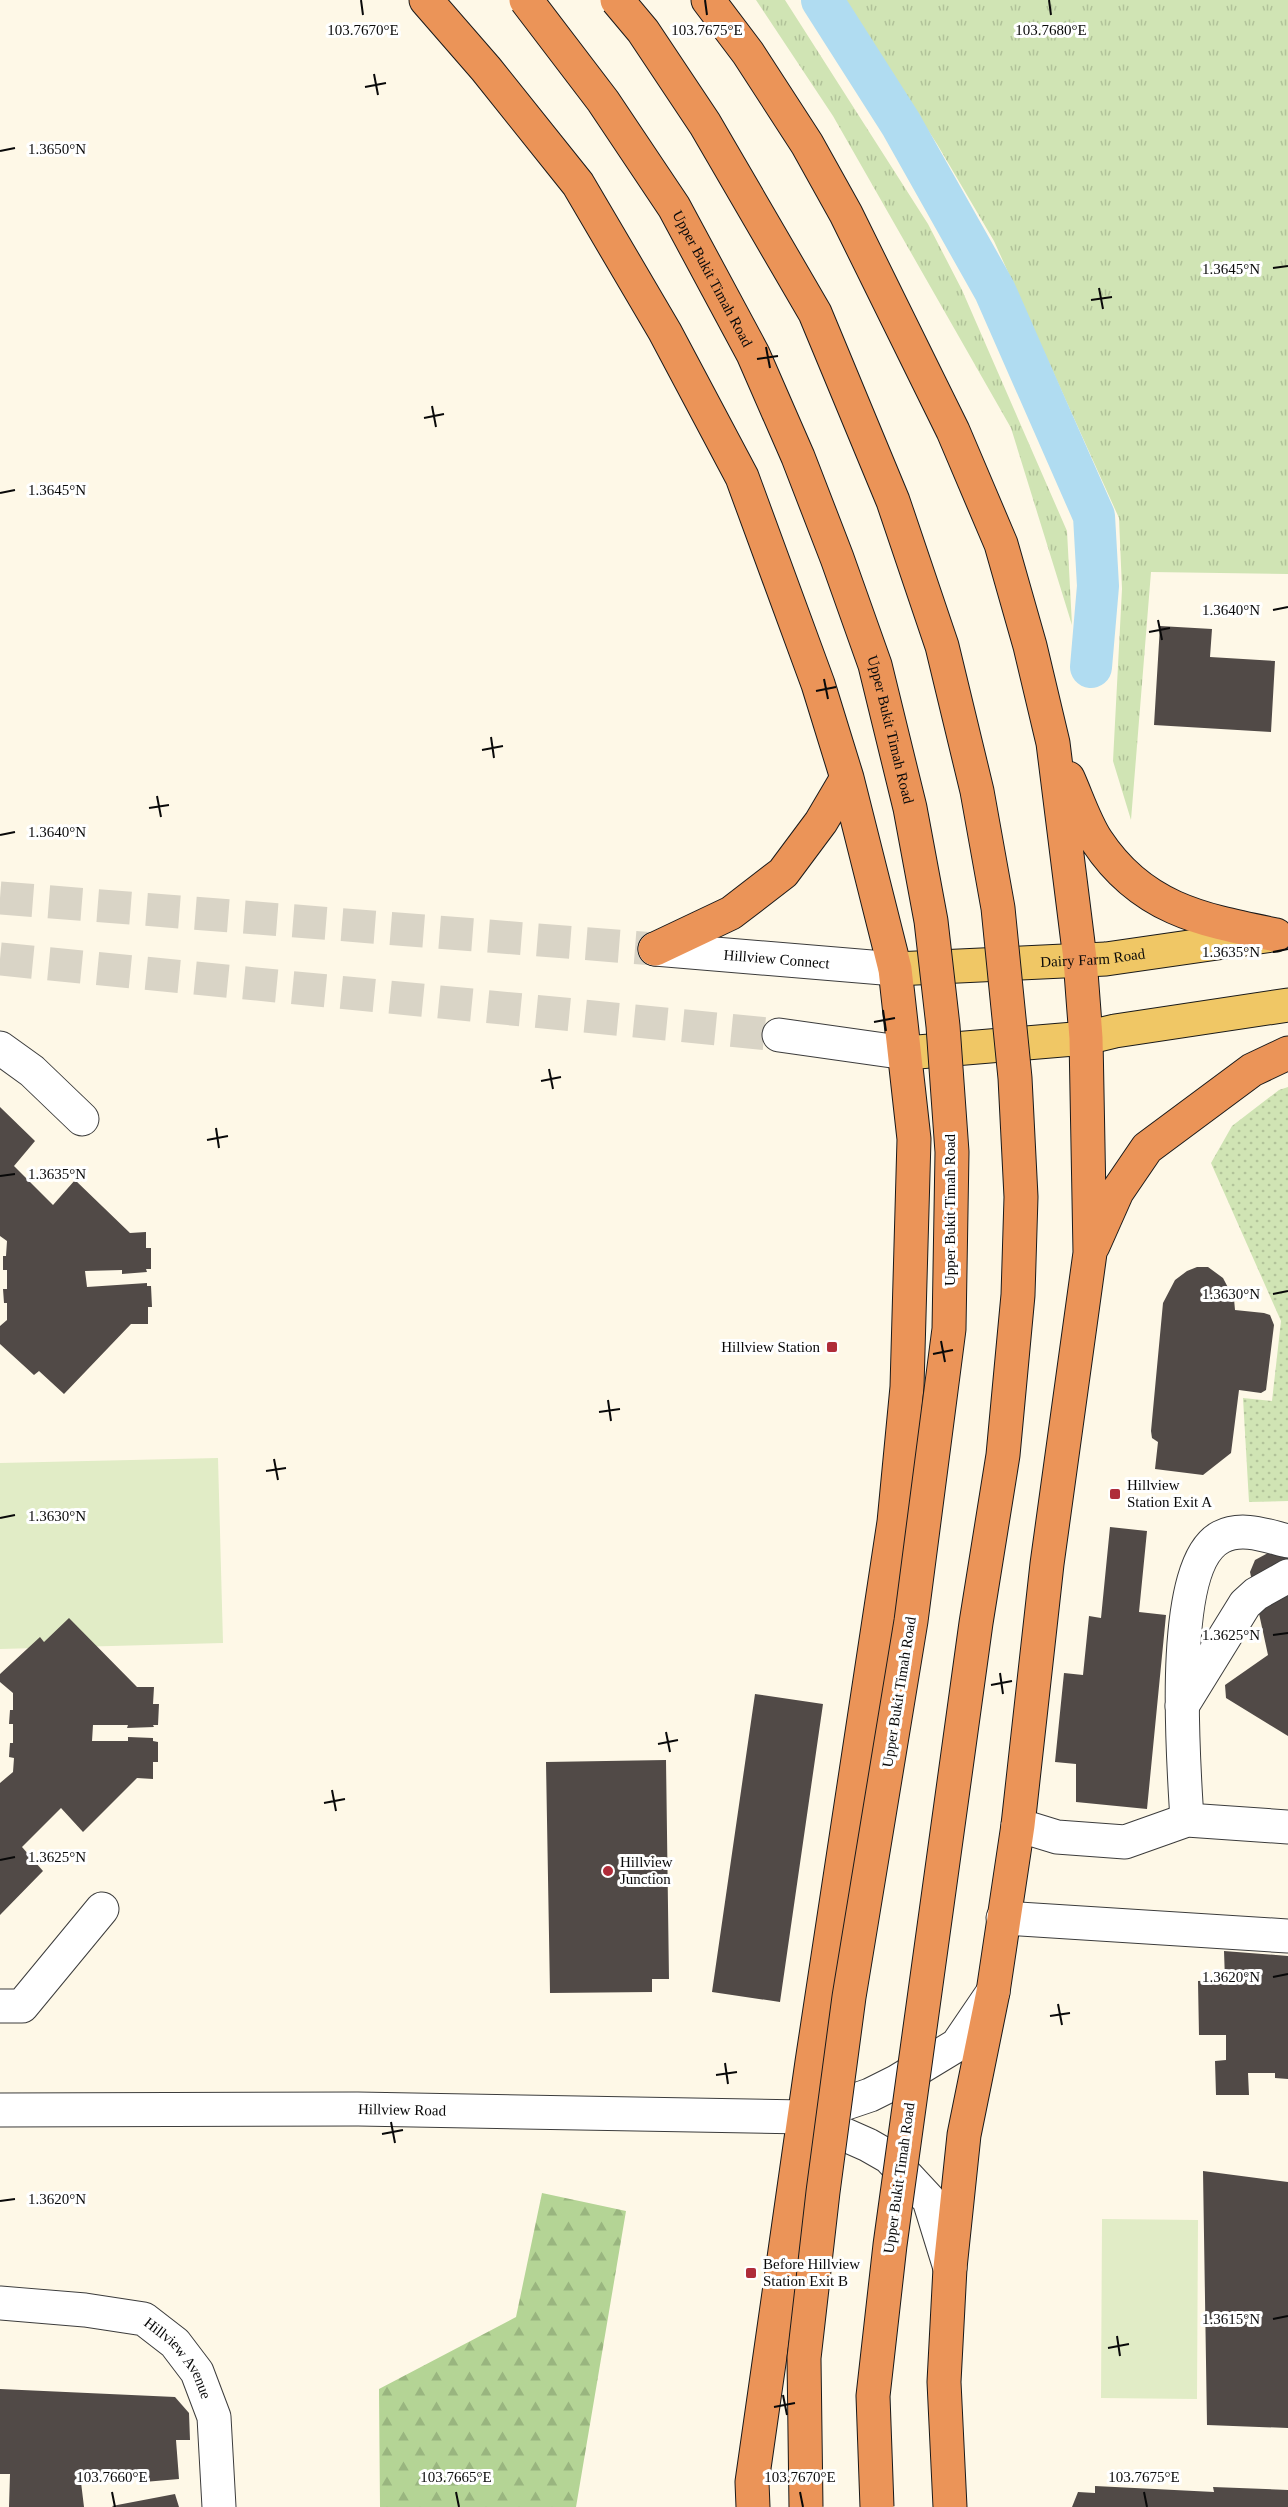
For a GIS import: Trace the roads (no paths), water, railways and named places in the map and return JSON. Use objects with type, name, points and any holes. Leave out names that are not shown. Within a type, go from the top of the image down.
[{"type":"highway","points":[[426,0],[486,69],[578,184],[666,332],[742,477],[818,684],[847,778],[895,969],[906,1053],[914,1139],[906,1399],[894,1522],[752,2482],[753,2507]]},
{"type":"highway","name":"Upper Bukit Timah Road","points":[[526,0],[603,101],[674,207],[753,354],[798,457],[875,665],[910,808],[931,921],[943,1026],[952,1152],[949,1329],[911,1621],[849,1997],[823,2192],[804,2358],[806,2507]]},
{"type":"highway","name":"Upper Bukit Timah Road","points":[[617,0],[643,31],[705,124],[771,235],[819,323],[893,501],[942,646],[977,791],[998,908],[1015,1078],[1021,1197],[1018,1295],[1003,1455],[976,1623],[890,2245],[873,2396],[877,2507]]},
{"type":"highway","points":[[708,0],[748,53],[807,144],[846,214],[953,431],[1001,544],[1030,646],[1053,743],[1080,959],[1086,1038],[1090,1253],[1047,1564],[1018,1825],[993,1992],[964,2135],[950,2268],[944,2382],[950,2507]]},
{"type":"highway","points":[[1053,743],[1096,841],[1127,876],[1155,899],[1206,921],[1282,933]]},
{"type":"highway","points":[[655,949],[731,913],[783,873],[821,822],[847,778]]},
{"type":"highway","points":[[1090,1253],[1117,1192],[1147,1148],[1252,1070],[1288,1053]]},
{"type":"main road","name":"Dairy Farm Road","points":[[895,969],[1106,959],[1282,933]]},
{"type":"main road","points":[[906,1053],[1086,1038],[1116,1031],[1288,1005]]},
{"type":"street","name":"Hillview Connect","points":[[655,949],[895,969]]},
{"type":"street","points":[[779,1035],[906,1053]]},
{"type":"street","points":[[0,1048],[32,1071],[82,1119]]},
{"type":"street","points":[[1186,1820],[1182,1706],[1186,1618],[1199,1565],[1211,1545],[1220,1537],[1244,1532],[1288,1541]]},
{"type":"street","points":[[1182,1706],[1245,1604],[1256,1594],[1288,1576]]},
{"type":"street","points":[[1018,1825],[1057,1837],[1125,1842],[1186,1820],[1288,1827]]},
{"type":"street","points":[[0,2006],[22,2006],[102,1909]]},
{"type":"street","points":[[1003,1918],[1288,1936]]},
{"type":"street","points":[[805,2117],[870,2095],[957,2045],[993,1992]]},
{"type":"street","name":"Hillview Road","points":[[0,2110],[358,2109],[805,2117]]},
{"type":"street","points":[[805,2117],[868,2145],[889,2157],[929,2200],[950,2268]]},
{"type":"street","name":"Hillview Avenue","points":[[0,2303],[85,2310],[144,2319],[175,2343],[197,2372],[214,2417],[219,2507]]},
{"type":"waterway","points":[[822,0],[901,124],[995,291],[1094,516],[1098,586],[1091,667]]},
{"type":"tunnel","points":[[0,898],[655,949]]},
{"type":"tunnel","points":[[0,959],[779,1035]]},
{"type":"place","name":"Hillview Station","points":[[832,1347]]},
{"type":"place","name":"Hillview Station Exit A","points":[[1115,1494]]},
{"type":"place","name":"Hillview Junction","points":[[608,1871]]},
{"type":"place","name":"Before Hillview Station Exit B","points":[[751,2273]]}]
